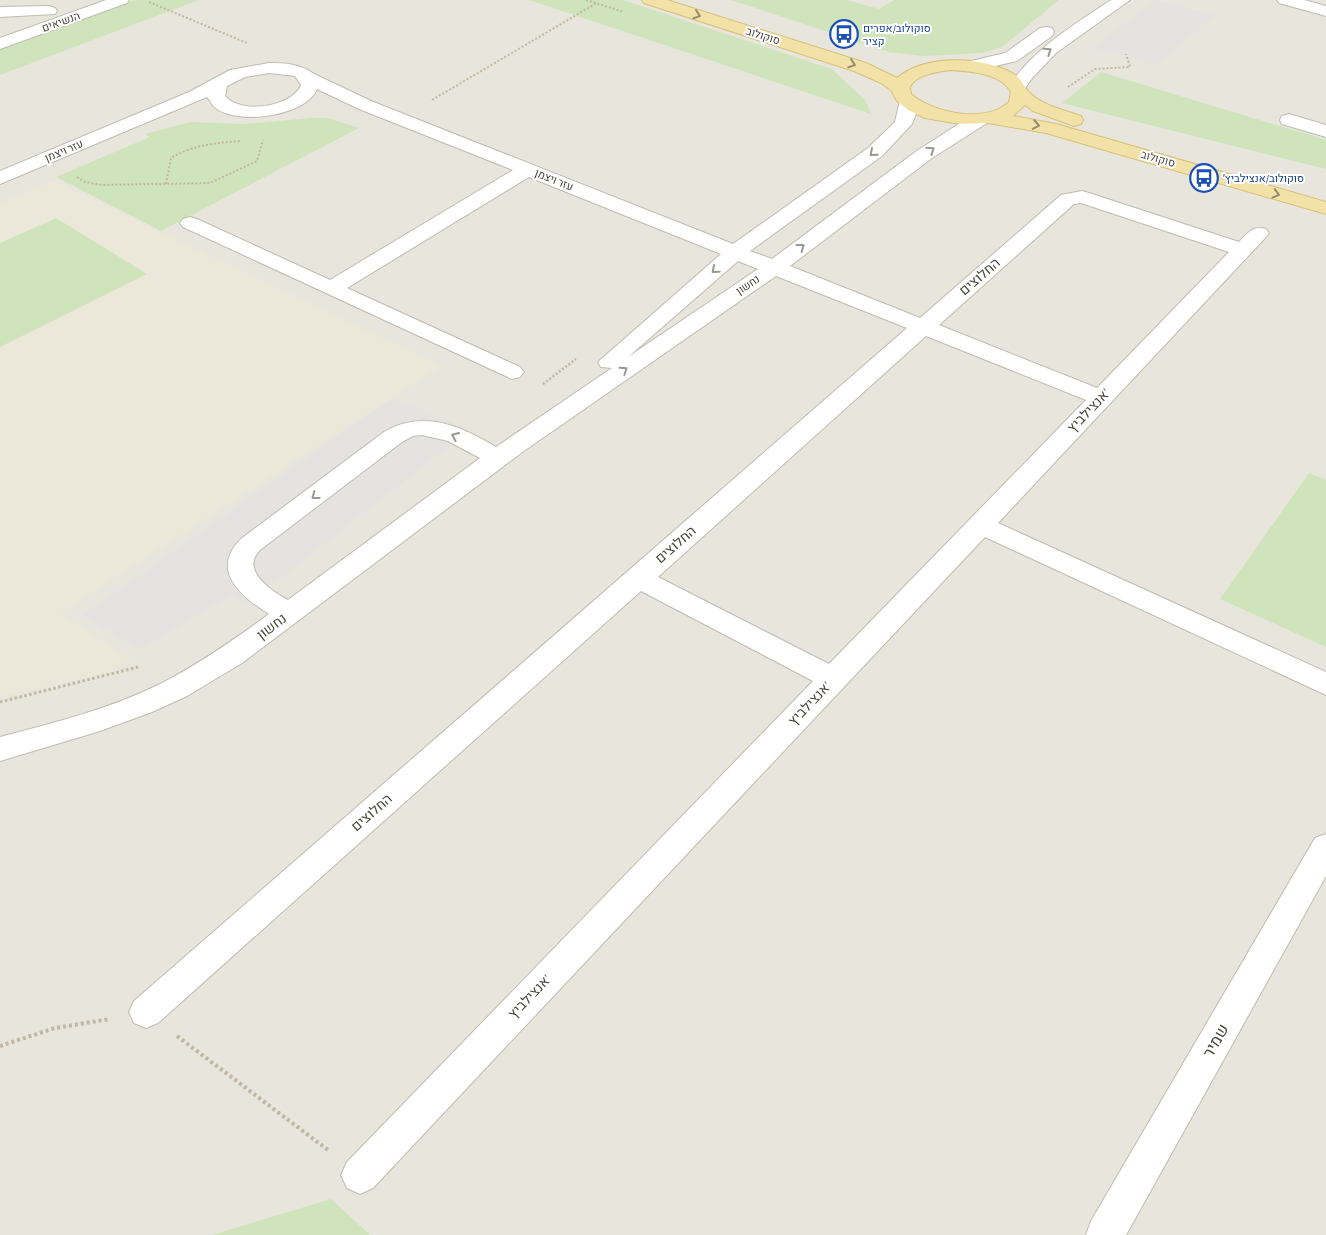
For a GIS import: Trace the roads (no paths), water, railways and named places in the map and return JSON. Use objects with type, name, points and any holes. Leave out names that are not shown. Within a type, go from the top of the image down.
[{"type":"main road","name":"סוקולוב","points":[[650,0],[860,67],[881,76],[932,114],[964,119],[984,118],[1049,128],[1326,208]]},
{"type":"main road","name":"סוקולוב","points":[[692,0],[893,62],[934,66],[972,66],[998,73],[1040,107],[1100,128],[1300,182]]},
{"type":"main road","points":[[904,94],[902,83],[908,76],[934,66]]},
{"type":"main road","points":[[984,118],[1009,111],[1017,103],[1018,90]]},
{"type":"street","name":"הנשיאים","points":[[0,29],[78,0]]},
{"type":"street","name":"הנשיאים","points":[[0,44],[121,0]]},
{"type":"street","points":[[1018,90],[1024,73],[1041,56],[1122,0]]},
{"type":"street","points":[[1285,0],[1326,11]]},
{"type":"street","points":[[0,12],[49,11]]},
{"type":"street","points":[[972,66],[1011,57],[1074,11]]},
{"type":"street","name":"עזר ויצמן","points":[[9,174],[128,124],[242,72],[257,68],[288,69],[399,119],[1102,398]]},
{"type":"street","points":[[290,105],[308,92],[310,85],[308,78]]},
{"type":"street","points":[[219,84],[215,91],[215,98],[227,107]]},
{"type":"street","name":"נחשון","points":[[505,453],[735,252],[875,152],[904,124],[907,114],[904,94]]},
{"type":"street","name":"עזר ויצמן","points":[[128,124],[176,110],[227,107],[245,111],[260,111],[290,105],[329,102],[372,108]]},
{"type":"street","name":"נחשון","points":[[0,749],[82,725],[152,700],[187,683],[232,656],[505,453],[774,268],[925,154],[984,118]]},
{"type":"street","points":[[1289,120],[1326,131]]},
{"type":"street","points":[[0,160],[9,174]]},
{"type":"street","points":[[332,288],[527,170]]},
{"type":"street","name":"החלוצים","points":[[146,1012],[1068,199],[1082,196],[1251,241]]},
{"type":"street","points":[[190,223],[512,372]]},
{"type":"street","name":"אנצילביץ'","points":[[360,1175],[1251,241]]},
{"type":"street","points":[[289,614],[265,600],[249,586],[241,568],[241,556],[251,544],[393,437],[410,429],[429,428],[505,453]]},
{"type":"street","points":[[980,525],[1326,684]]},
{"type":"street","points":[[638,578],[834,679]]},
{"type":"street","name":"שמיר","points":[[1105,1235],[1326,847]]},
{"type":"place","name":"סוקולוב/אפרים קציר","points":[[844,34]]},
{"type":"place","name":"סוקולוב/אנצילביץ׳","points":[[1204,178]]}]
